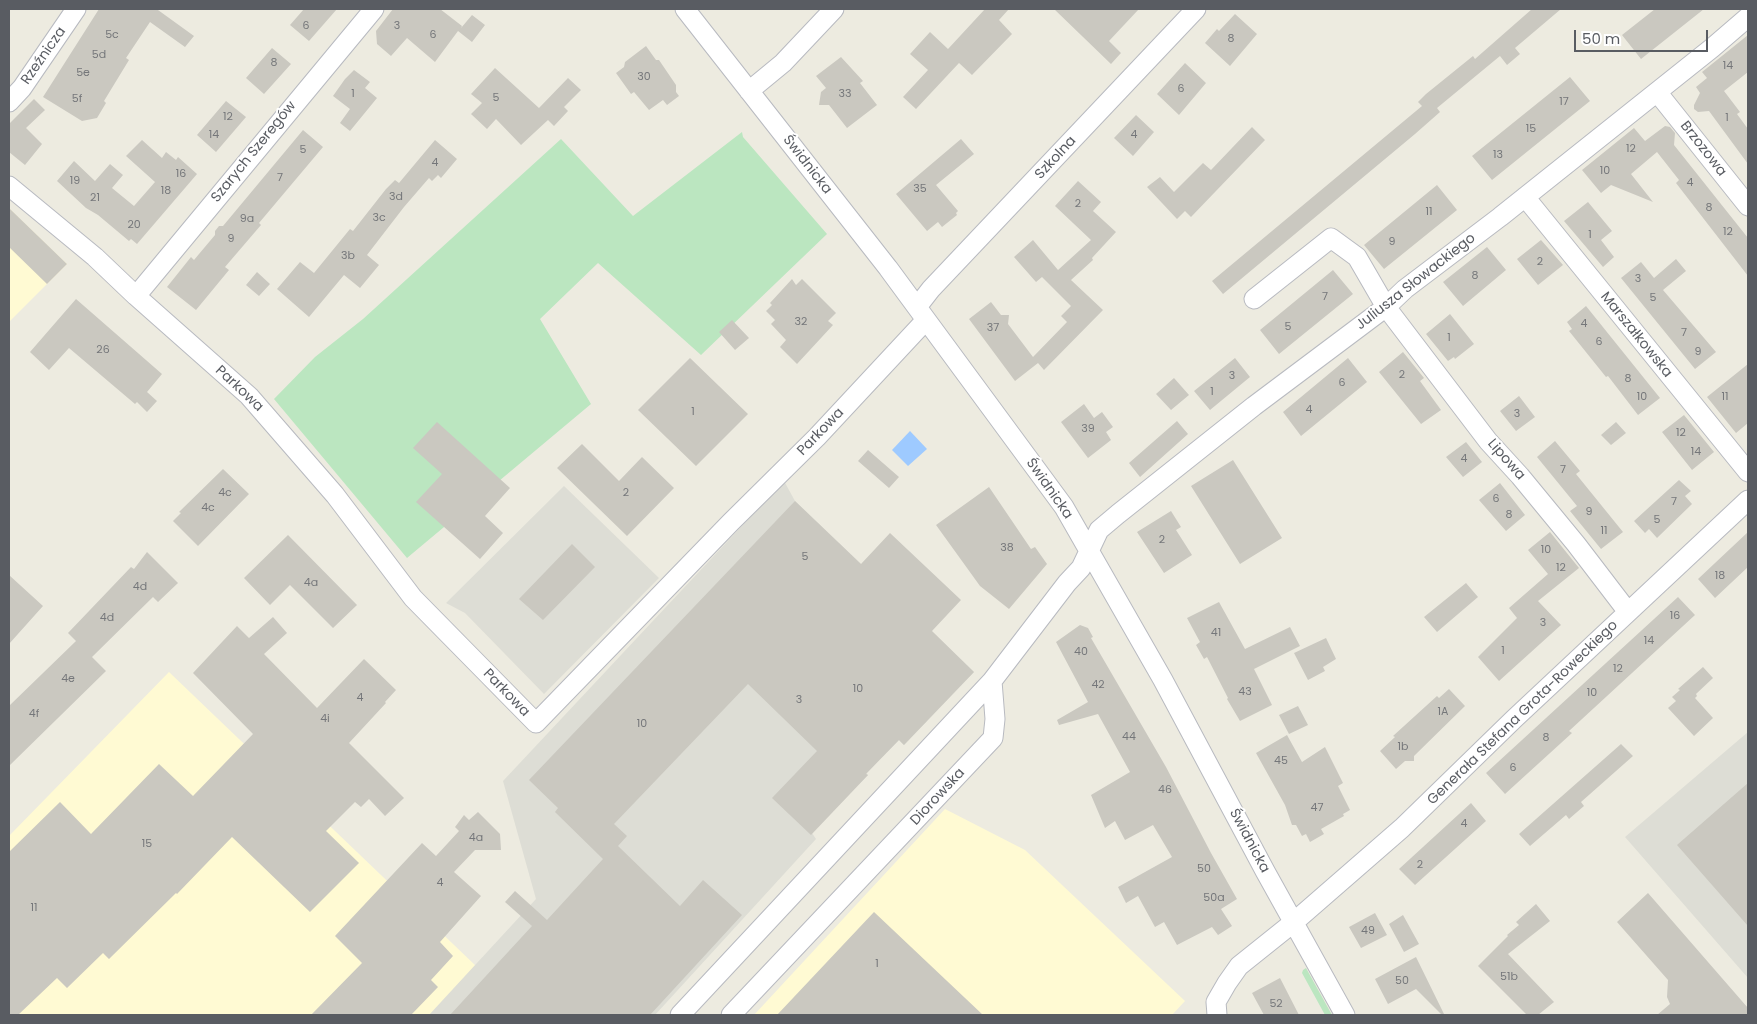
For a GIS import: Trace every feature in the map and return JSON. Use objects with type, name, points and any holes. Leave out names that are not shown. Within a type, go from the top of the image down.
[{"type":"street","name":"Rzeźnicza","points":[[9,102],[22,88],[76,9]]},
{"type":"street","name":"Szarych Szeregów","points":[[136,296],[374,9]]},
{"type":"street","name":"Świdnicka","points":[[685,9],[888,268],[1064,507],[1163,680],[1345,1015]]},
{"type":"street","points":[[749,91],[783,63],[834,9]]},
{"type":"street","name":"Szkolna","points":[[921,314],[938,282],[1196,9]]},
{"type":"street","name":"Juliusza Słowackiego","points":[[1090,552],[1099,530],[1118,514],[1254,406],[1386,307],[1405,289],[1658,92],[1748,17]]},
{"type":"street","name":"Brzozowa","points":[[1658,92],[1748,206]]},
{"type":"street","points":[[9,186],[95,257],[136,296]]},
{"type":"street","name":"Marszałkowska","points":[[1525,197],[1748,472]]},
{"type":"street","name":"Lipowa","points":[[1254,299],[1331,238],[1357,256],[1386,307],[1488,441],[1570,536],[1628,612]]},
{"type":"street","name":"Parkowa","points":[[136,296],[249,396],[335,495],[412,598],[536,723],[731,522],[817,437],[921,314]]},
{"type":"street","name":"Generała Stefana Grota-Roweckiego","points":[[1217,1015],[1216,1002],[1239,966],[1294,922],[1402,828],[1748,500]]},
{"type":"street","points":[[680,1015],[992,681],[1081,568],[1090,552]]},
{"type":"street","name":"Diorowska","points":[[731,1015],[993,738],[995,719],[992,681]]},
{"type":"street","points":[[967,709],[987,712],[995,719]]},
{"type":"shaded area","points":[[9,208],[67,264],[9,322]]},
{"type":"shaded area","points":[[784,481],[795,501],[974,672],[904,745],[899,740],[866,773],[868,775],[812,833],[816,839],[655,1015],[429,1015],[536,899],[503,781]]},
{"type":"shaded area","points":[[564,486],[659,578],[544,694],[465,613],[446,603]]},
{"type":"shaded area","points":[[169,672],[476,966],[430,1015],[9,1015],[9,836]]},
{"type":"shaded area","points":[[1748,732],[1748,978],[1625,837]]},
{"type":"shaded area","points":[[945,809],[1025,850],[1185,1001],[1172,1015],[754,1015]]},
{"type":"green space","points":[[742,132],[743,137],[827,234],[701,355],[598,263],[540,319],[591,404],[407,558],[274,399],[315,357],[363,319],[561,139],[633,216]]},
{"type":"green space","points":[[1306,968],[1332,1015],[1325,1015],[1302,973]]},
{"type":"water","points":[[910,431],[927,449],[908,466],[892,450]]},
{"type":"building","points":[[99,9],[158,9],[194,36],[185,47],[150,22],[126,58],[129,60],[104,101],[106,103],[97,118],[82,121],[43,97]]},
{"type":"building","points":[[304,9],[337,9],[309,41],[290,25]]},
{"type":"building","points":[[393,9],[440,9],[462,26],[461,28],[472,15],[485,25],[472,42],[458,31],[435,62],[407,38],[391,56],[377,44],[376,31]]},
{"type":"building","points":[[985,9],[1009,9],[999,20],[1012,34],[972,75],[959,63],[916,109],[903,97],[928,70],[910,54],[930,32],[948,49]]},
{"type":"building","points":[[1054,9],[1139,9],[1109,41],[1121,53],[1111,64]]},
{"type":"building","points":[[1532,9],[1561,9],[1515,48],[1520,54],[1507,65],[1500,56],[1437,108],[1440,112],[1415,134],[1223,294],[1212,281],[1422,106],[1418,102],[1426,94],[1473,56],[1475,59]]},
{"type":"building","points":[[1655,9],[1704,9],[1641,59],[1622,35]]},
{"type":"building","points":[[1235,14],[1257,34],[1230,66],[1205,43],[1217,29],[1219,31]]},
{"type":"building","points":[[1748,35],[1748,72],[1724,91],[1740,112],[1737,114],[1748,129],[1748,164],[1709,111],[1698,112],[1694,109],[1694,105],[1700,93],[1696,87],[1707,78],[1702,72]]},
{"type":"building","points":[[646,46],[656,60],[659,60],[676,85],[676,92],[679,96],[667,105],[663,100],[649,110],[634,92],[631,94],[616,73],[624,67],[625,62]]},
{"type":"building","points":[[272,48],[291,64],[264,94],[246,78]]},
{"type":"building","points":[[841,57],[863,81],[860,83],[877,105],[847,128],[829,105],[819,105],[821,92],[826,88],[816,76]]},
{"type":"building","points":[[1185,63],[1206,83],[1179,115],[1157,94]]},
{"type":"building","points":[[495,68],[539,108],[568,78],[581,90],[564,107],[568,111],[554,126],[548,120],[521,145],[496,119],[487,129],[471,114],[482,103],[471,94]]},
{"type":"building","points":[[354,70],[370,82],[365,88],[377,98],[350,131],[340,123],[350,109],[333,96]]},
{"type":"building","points":[[1570,77],[1590,101],[1492,180],[1472,156]]},
{"type":"building","points":[[34,99],[45,110],[26,128],[42,144],[25,165],[9,152],[9,124]]},
{"type":"building","points":[[226,101],[246,117],[216,152],[197,135]]},
{"type":"building","points":[[1136,115],[1154,132],[1133,156],[1114,138]]},
{"type":"building","points":[[1665,126],[1670,127],[1675,133],[1674,145],[1748,238],[1748,276],[1676,183],[1679,180],[1657,152],[1631,174],[1653,202],[1611,185],[1601,193],[1582,170],[1634,128],[1645,141]]},
{"type":"building","points":[[1252,127],[1265,140],[1191,217],[1185,211],[1177,219],[1147,187],[1160,177],[1174,192],[1203,163],[1211,170]]},
{"type":"building","points":[[303,130],[323,147],[259,223],[261,225],[225,267],[229,270],[196,310],[167,287],[191,257],[194,260],[215,235],[215,231],[219,226],[223,226]]},
{"type":"building","points":[[961,139],[974,154],[936,185],[958,211],[957,215],[942,227],[938,222],[927,231],[896,194]]},
{"type":"building","points":[[142,140],[162,158],[166,152],[176,160],[178,157],[197,174],[137,244],[131,239],[129,241],[98,215],[86,208],[57,181],[74,161],[95,181],[110,164],[123,175],[112,188],[134,206],[155,182],[126,156]]},
{"type":"building","points":[[435,140],[457,159],[441,178],[438,175],[432,181],[429,178],[367,255],[379,265],[360,288],[344,275],[309,317],[277,289],[300,262],[314,273],[350,229],[353,231],[386,189],[395,180],[399,183]]},
{"type":"building","points":[[1078,181],[1101,202],[1093,211],[1116,232],[1092,258],[1093,260],[1071,280],[1103,310],[1044,370],[1038,363],[1015,381],[969,319],[991,302],[1001,315],[1009,315],[1008,324],[1033,357],[1067,322],[1061,316],[1071,306],[1042,277],[1036,282],[1014,257],[1033,240],[1058,270],[1091,240],[1055,206]]},
{"type":"building","points":[[1437,185],[1457,210],[1384,269],[1364,245]]},
{"type":"building","points":[[1588,202],[1612,231],[1601,240],[1614,257],[1603,267],[1564,221]]},
{"type":"building","points":[[9,208],[67,264],[47,284],[9,247]]},
{"type":"building","points":[[1541,240],[1563,265],[1538,285],[1517,259]]},
{"type":"building","points":[[1487,247],[1506,270],[1463,306],[1443,282]]},
{"type":"building","points":[[1676,259],[1686,271],[1663,290],[1716,352],[1695,369],[1621,278],[1641,262],[1654,278]]},
{"type":"building","points":[[1333,270],[1353,294],[1279,354],[1260,330]]},
{"type":"building","points":[[257,272],[270,284],[259,296],[246,285]]},
{"type":"building","points":[[792,279],[796,285],[802,279],[836,313],[828,321],[833,325],[797,364],[780,347],[786,340],[771,324],[775,320],[766,311],[772,305],[770,303]]},
{"type":"building","points":[[76,299],[162,374],[147,392],[157,401],[147,412],[69,348],[49,370],[30,352]]},
{"type":"building","points":[[1586,306],[1660,398],[1638,415],[1608,376],[1606,377],[1569,331],[1572,329],[1567,322]]},
{"type":"building","points":[[1450,314],[1474,344],[1455,359],[1454,357],[1448,361],[1426,334]]},
{"type":"building","points":[[732,320],[749,338],[735,350],[719,332]]},
{"type":"building","points":[[1403,352],[1424,378],[1420,381],[1441,410],[1421,424],[1379,372]]},
{"type":"building","points":[[690,358],[748,414],[696,466],[638,410]]},
{"type":"building","points":[[1235,358],[1250,377],[1210,410],[1194,391]]},
{"type":"building","points":[[1348,358],[1367,382],[1301,436],[1283,412]]},
{"type":"building","points":[[1748,364],[1748,423],[1736,433],[1707,397]]},
{"type":"building","points":[[1174,378],[1189,395],[1171,410],[1156,394]]},
{"type":"building","points":[[1519,396],[1535,417],[1516,431],[1500,411]]},
{"type":"building","points":[[1084,404],[1094,418],[1102,412],[1113,427],[1106,432],[1111,440],[1088,458],[1061,422]]},
{"type":"building","points":[[1684,415],[1714,452],[1692,470],[1662,432]]},
{"type":"building","points":[[1177,421],[1188,434],[1140,477],[1129,463]]},
{"type":"building","points":[[437,422],[510,488],[485,516],[503,533],[480,559],[416,502],[442,474],[413,448]]},
{"type":"building","points":[[1616,422],[1626,433],[1611,445],[1601,435]]},
{"type":"building","points":[[1555,441],[1580,471],[1576,474],[1623,532],[1601,549],[1570,511],[1577,506],[1537,457]]},
{"type":"building","points":[[1466,442],[1482,462],[1463,477],[1446,457]]},
{"type":"building","points":[[582,444],[619,481],[642,457],[674,488],[627,536],[557,468]]},
{"type":"building","points":[[868,450],[899,477],[889,488],[858,461]]},
{"type":"building","points":[[1233,460],[1282,538],[1240,564],[1191,486]]},
{"type":"building","points":[[223,469],[249,494],[198,546],[173,521],[181,513],[179,512]]},
{"type":"building","points":[[1679,480],[1691,491],[1685,496],[1692,504],[1657,538],[1649,529],[1645,533],[1634,521]]},
{"type":"building","points":[[1500,483],[1525,515],[1506,531],[1479,500]]},
{"type":"building","points":[[989,487],[1031,549],[1035,547],[1047,564],[1009,609],[980,586],[936,525]]},
{"type":"building","points":[[795,501],[861,564],[890,533],[961,600],[932,631],[974,672],[904,745],[899,740],[811,835],[772,798],[817,751],[748,684],[614,824],[627,836],[618,846],[680,906],[703,880],[742,915],[650,1015],[450,1015],[532,926],[505,902],[515,891],[547,920],[603,859],[555,812],[558,808],[529,780]]},
{"type":"building","points":[[1171,511],[1181,527],[1176,530],[1192,555],[1164,573],[1137,532]]},
{"type":"building","points":[[1550,532],[1579,568],[1538,601],[1561,625],[1499,681],[1478,657],[1517,618],[1509,608],[1548,574],[1528,550]]},
{"type":"building","points":[[1748,532],[1748,567],[1715,598],[1698,579]]},
{"type":"building","points":[[288,535],[357,605],[333,628],[290,585],[270,605],[244,578]]},
{"type":"building","points":[[572,544],[595,567],[543,620],[519,599]]},
{"type":"building","points":[[147,552],[178,583],[158,602],[153,597],[92,657],[106,671],[9,766],[9,706],[76,641],[68,633],[131,567],[134,569]]},
{"type":"building","points":[[9,575],[43,606],[9,644]]},
{"type":"building","points":[[1466,583],[1478,597],[1437,632],[1424,617]]},
{"type":"building","points":[[1678,597],[1695,615],[1569,731],[1572,733],[1505,794],[1486,773]]},
{"type":"building","points":[[1219,602],[1245,649],[1290,627],[1300,646],[1254,669],[1272,705],[1240,721],[1207,657],[1204,659],[1196,645],[1200,642],[1187,618]]},
{"type":"building","points":[[273,617],[287,633],[264,654],[317,708],[364,659],[396,690],[349,743],[404,798],[385,816],[369,799],[361,807],[355,802],[326,831],[359,863],[310,912],[232,837],[177,894],[109,959],[103,953],[67,988],[57,978],[18,1015],[9,1015],[9,852],[60,802],[91,834],[159,764],[193,796],[253,734],[193,673],[237,626],[249,638]]},
{"type":"building","points":[[1080,625],[1088,628],[1093,637],[1091,638],[1166,767],[1237,899],[1221,909],[1232,926],[1218,935],[1212,927],[1177,945],[1164,922],[1155,927],[1138,896],[1126,903],[1118,887],[1172,857],[1153,825],[1125,840],[1115,821],[1105,828],[1091,795],[1130,772],[1098,714],[1059,725],[1057,720],[1088,702],[1056,642]]},
{"type":"building","points":[[1326,638],[1336,659],[1323,667],[1325,671],[1308,680],[1294,653]]},
{"type":"building","points":[[1703,667],[1713,678],[1696,694],[1695,698],[1713,718],[1694,736],[1668,708],[1676,701],[1672,697],[1680,690],[1678,689]]},
{"type":"building","points":[[1449,689],[1465,706],[1414,756],[1414,761],[1405,761],[1396,769],[1380,751],[1395,737],[1393,736],[1437,696],[1439,698]]},
{"type":"building","points":[[1298,706],[1308,725],[1289,734],[1279,715]]},
{"type":"building","points":[[1287,735],[1302,762],[1325,747],[1343,783],[1338,786],[1350,810],[1343,814],[1344,816],[1321,829],[1324,834],[1310,842],[1306,834],[1302,836],[1296,825],[1292,825],[1285,805],[1256,753]]},
{"type":"building","points":[[1621,744],[1633,756],[1581,802],[1584,806],[1569,819],[1566,815],[1530,846],[1519,834]]},
{"type":"building","points":[[1748,783],[1748,926],[1677,845]]},
{"type":"building","points":[[1471,803],[1486,821],[1415,885],[1399,869]]},
{"type":"building","points":[[478,812],[500,834],[501,850],[475,850],[454,872],[481,896],[440,942],[453,956],[431,980],[438,987],[411,1015],[311,1015],[362,963],[335,936],[422,843],[436,856],[459,831],[455,827],[464,815],[469,820]]},
{"type":"building","points":[[1648,893],[1748,1008],[1748,1015],[1657,1015],[1670,1004],[1667,997],[1668,980],[1617,922]]},
{"type":"building","points":[[1536,904],[1550,921],[1508,954],[1554,1002],[1538,1015],[1527,1015],[1478,966],[1519,925],[1516,922]]},
{"type":"building","points":[[874,912],[983,1015],[777,1015]]},
{"type":"building","points":[[1375,913],[1387,935],[1361,948],[1349,927]]},
{"type":"building","points":[[1403,915],[1419,944],[1404,952],[1389,924]]},
{"type":"building","points":[[1416,957],[1444,1014],[1442,1015],[1416,989],[1388,1004],[1375,979]]},
{"type":"building","points":[[1280,978],[1299,1015],[1264,1015],[1252,993]]}]
